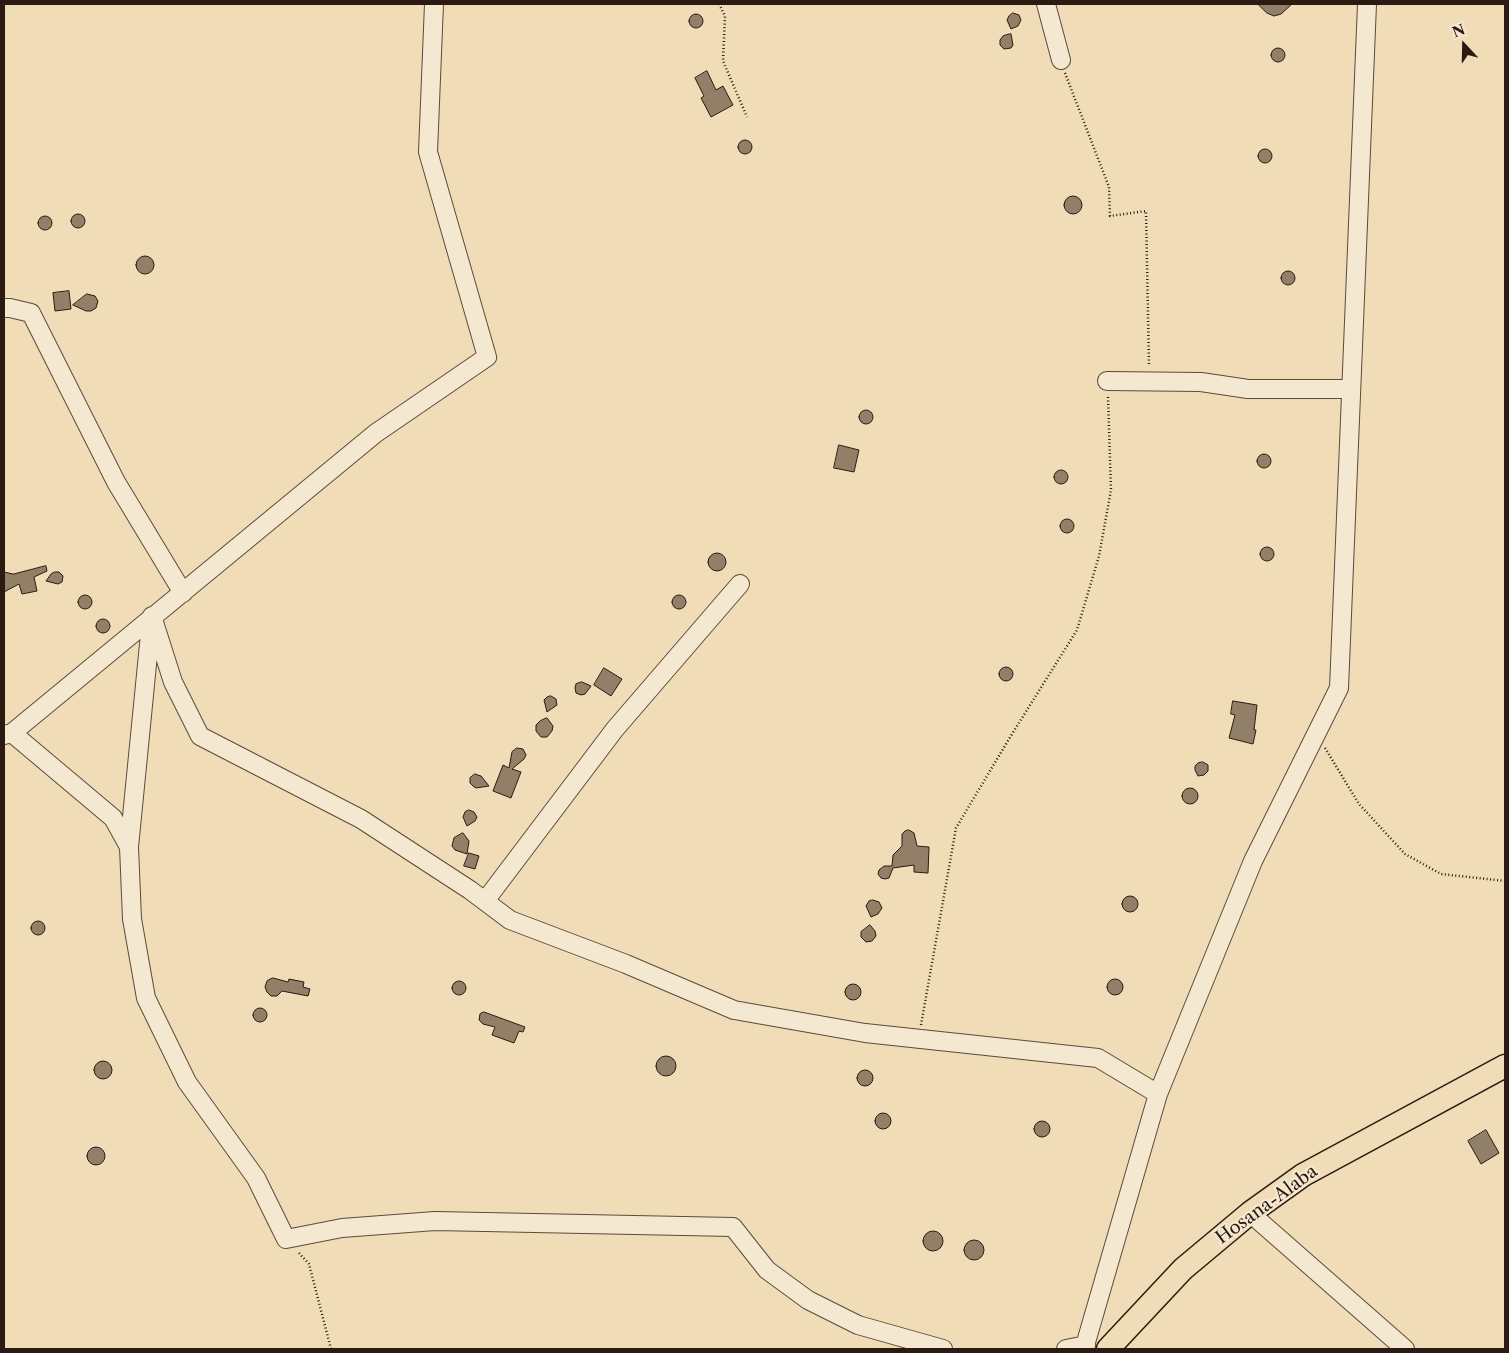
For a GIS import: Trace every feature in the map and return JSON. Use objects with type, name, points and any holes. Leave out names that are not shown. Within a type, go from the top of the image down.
[{"type":"main road","name":"Hosana-Alaba","points":[[1108,1349],[1183,1269],[1250,1213],[1304,1175],[1505,1066]]},
{"type":"street","points":[[129,847],[113,818],[8,734],[152,616],[183,594],[376,432],[487,357],[428,152],[434,4]]},
{"type":"street","points":[[1046,4],[1060,60]]},
{"type":"street","points":[[1066,1349],[1085,1347],[1158,1094],[1253,861],[1339,688],[1367,4]]},
{"type":"street","points":[[4,308],[31,313],[116,482],[183,594]]},
{"type":"street","points":[[1107,381],[1201,382],[1248,389],[1351,389]]},
{"type":"street","points":[[485,901],[615,729],[740,584]]},
{"type":"street","points":[[152,616],[172,682],[200,736],[361,819],[485,901],[510,920],[626,964],[734,1010],[865,1033],[1098,1058],[1158,1094]]},
{"type":"street","points":[[152,616],[129,847],[132,919],[146,998],[187,1082],[256,1178],[286,1239],[342,1228],[435,1221],[733,1227],[767,1270],[808,1300],[858,1325],[943,1349]]},
{"type":"street","points":[[1250,1213],[1405,1349]]},
{"type":"path","points":[[719,4],[725,16],[724,61],[747,117]]},
{"type":"path","points":[[1060,60],[1109,187],[1110,216],[1146,211],[1150,382]]},
{"type":"path","points":[[918,1038],[956,828],[1077,630],[1100,556],[1111,490],[1107,381]]},
{"type":"path","points":[[1316,734],[1359,804],[1405,854],[1441,874],[1505,881]]},
{"type":"path","points":[[286,1239],[309,1264],[331,1349]]},
{"type":"building","points":[[1258,4],[1292,4],[1281,14],[1274,16],[1267,13]]},
{"type":"building","points":[[1013,13],[1019,15],[1021,20],[1018,26],[1011,29],[1007,20]]},
{"type":"building","points":[[696,14],[701,16],[703,21],[701,26],[696,28],[691,26],[689,21],[691,16]]},
{"type":"building","points":[[1011,34],[1013,45],[1011,48],[1004,49],[1000,45],[1000,40],[1003,36]]},
{"type":"building","points":[[1278,48],[1283,50],[1285,55],[1283,60],[1278,62],[1273,60],[1271,55],[1273,50]]},
{"type":"building","points":[[707,71],[716,90],[723,86],[733,105],[711,117],[701,98],[704,96],[695,78]]},
{"type":"building","points":[[745,140],[750,142],[752,147],[750,152],[745,154],[740,152],[738,147],[740,142]]},
{"type":"building","points":[[1265,149],[1270,151],[1272,156],[1270,161],[1265,163],[1260,161],[1258,156],[1260,151]]},
{"type":"building","points":[[1073,196],[1079,199],[1082,205],[1079,211],[1073,214],[1067,211],[1064,205],[1067,199]]},
{"type":"building","points":[[78,214],[83,216],[85,221],[83,226],[78,228],[73,226],[71,221],[73,216]]},
{"type":"building","points":[[45,216],[50,218],[52,223],[50,228],[45,230],[40,228],[38,223],[40,218]]},
{"type":"building","points":[[145,256],[151,259],[154,265],[151,271],[145,274],[139,271],[136,265],[139,259]]},
{"type":"building","points":[[1288,271],[1293,273],[1295,278],[1293,283],[1288,285],[1283,283],[1281,278],[1283,273]]},
{"type":"building","points":[[69,291],[71,309],[55,311],[53,293]]},
{"type":"building","points":[[87,294],[95,296],[98,301],[96,308],[86,311],[73,305]]},
{"type":"building","points":[[866,410],[871,412],[873,417],[871,422],[866,424],[861,422],[859,417],[861,412]]},
{"type":"building","points":[[839,445],[859,450],[854,472],[834,468]]},
{"type":"building","points":[[1264,454],[1269,456],[1271,461],[1269,466],[1264,468],[1259,466],[1257,461],[1259,456]]},
{"type":"building","points":[[1061,470],[1066,472],[1068,477],[1066,482],[1061,484],[1056,482],[1054,477],[1056,472]]},
{"type":"building","points":[[1067,519],[1072,521],[1074,526],[1072,531],[1067,533],[1062,531],[1060,526],[1062,521]]},
{"type":"building","points":[[1267,547],[1272,549],[1274,554],[1272,559],[1267,561],[1262,559],[1260,554],[1262,549]]},
{"type":"building","points":[[717,553],[723,556],[726,562],[723,568],[717,571],[711,568],[708,562],[711,556]]},
{"type":"building","points":[[46,566],[47,571],[34,577],[37,591],[22,594],[19,584],[4,592],[4,572],[13,574]]},
{"type":"building","points":[[59,572],[63,576],[62,582],[58,584],[46,581],[51,574]]},
{"type":"building","points":[[85,595],[90,597],[92,602],[90,607],[85,609],[80,607],[78,602],[80,597]]},
{"type":"building","points":[[679,595],[684,597],[686,602],[684,607],[679,609],[674,607],[672,602],[674,597]]},
{"type":"building","points":[[103,619],[108,621],[110,626],[108,631],[103,633],[98,631],[96,626],[98,621]]},
{"type":"building","points":[[1006,667],[1011,669],[1013,674],[1011,679],[1006,681],[1001,679],[999,674],[1001,669]]},
{"type":"building","points":[[604,668],[622,679],[611,696],[594,685]]},
{"type":"building","points":[[582,682],[591,686],[585,694],[581,695],[576,693],[575,688],[576,684]]},
{"type":"building","points":[[551,696],[556,699],[557,705],[547,712],[544,700]]},
{"type":"building","points":[[1233,701],[1257,705],[1254,730],[1256,730],[1253,744],[1229,738],[1235,715],[1231,714]]},
{"type":"building","points":[[547,718],[553,726],[552,731],[547,737],[541,737],[536,731],[536,725]]},
{"type":"building","points":[[517,748],[523,749],[526,755],[512,769],[521,772],[511,798],[493,791],[503,765],[509,768],[512,752]]},
{"type":"building","points":[[1203,762],[1208,765],[1208,771],[1204,775],[1198,776],[1195,766]]},
{"type":"building","points":[[475,774],[481,776],[489,786],[476,788],[473,786],[470,783],[470,778]]},
{"type":"building","points":[[1190,788],[1198,796],[1190,804],[1182,796]]},
{"type":"building","points":[[469,810],[474,812],[477,817],[475,821],[467,826],[463,817],[465,812]]},
{"type":"building","points":[[909,830],[914,833],[917,846],[929,847],[928,873],[914,872],[914,865],[893,868],[889,878],[881,878],[878,874],[879,870],[884,866],[892,866],[893,855],[902,846],[902,834]]},
{"type":"building","points":[[463,833],[469,841],[467,854],[455,850],[452,846],[454,838]]},
{"type":"building","points":[[469,853],[479,856],[475,869],[464,866]]},
{"type":"building","points":[[1130,896],[1138,904],[1130,912],[1122,904]]},
{"type":"building","points":[[869,901],[879,902],[882,908],[878,914],[871,917],[866,906]]},
{"type":"building","points":[[38,921],[43,923],[45,928],[43,933],[38,935],[33,933],[31,928],[33,923]]},
{"type":"building","points":[[870,925],[875,931],[876,936],[872,941],[866,942],[861,937],[861,932]]},
{"type":"building","points":[[273,978],[288,982],[289,979],[304,982],[303,987],[310,989],[308,996],[282,991],[277,996],[271,996],[265,987],[267,981]]},
{"type":"building","points":[[1115,979],[1123,987],[1115,995],[1107,987]]},
{"type":"building","points":[[459,981],[464,983],[466,988],[464,993],[459,995],[454,993],[452,988],[454,983]]},
{"type":"building","points":[[853,984],[861,992],[853,1000],[845,992]]},
{"type":"building","points":[[260,1008],[265,1010],[267,1015],[265,1020],[260,1022],[255,1020],[253,1015],[255,1010]]},
{"type":"building","points":[[484,1012],[525,1027],[523,1032],[519,1031],[514,1043],[492,1035],[495,1027],[483,1024],[479,1020],[480,1014]]},
{"type":"building","points":[[666,1056],[673,1059],[676,1066],[673,1073],[666,1076],[659,1073],[656,1066],[659,1059]]},
{"type":"building","points":[[103,1061],[109,1064],[112,1070],[109,1076],[103,1079],[97,1076],[94,1070],[97,1064]]},
{"type":"building","points":[[865,1070],[873,1078],[865,1086],[857,1078]]},
{"type":"building","points":[[883,1113],[891,1121],[883,1129],[875,1121]]},
{"type":"building","points":[[1042,1121],[1050,1129],[1042,1137],[1034,1129]]},
{"type":"building","points":[[1486,1130],[1499,1153],[1481,1164],[1468,1141]]},
{"type":"building","points":[[96,1147],[102,1150],[105,1156],[102,1162],[96,1165],[90,1162],[87,1156],[90,1150]]},
{"type":"building","points":[[933,1231],[940,1234],[943,1241],[940,1248],[933,1251],[926,1248],[923,1241],[926,1234]]},
{"type":"building","points":[[974,1240],[981,1243],[984,1250],[981,1257],[974,1260],[967,1257],[964,1250],[967,1243]]}]
